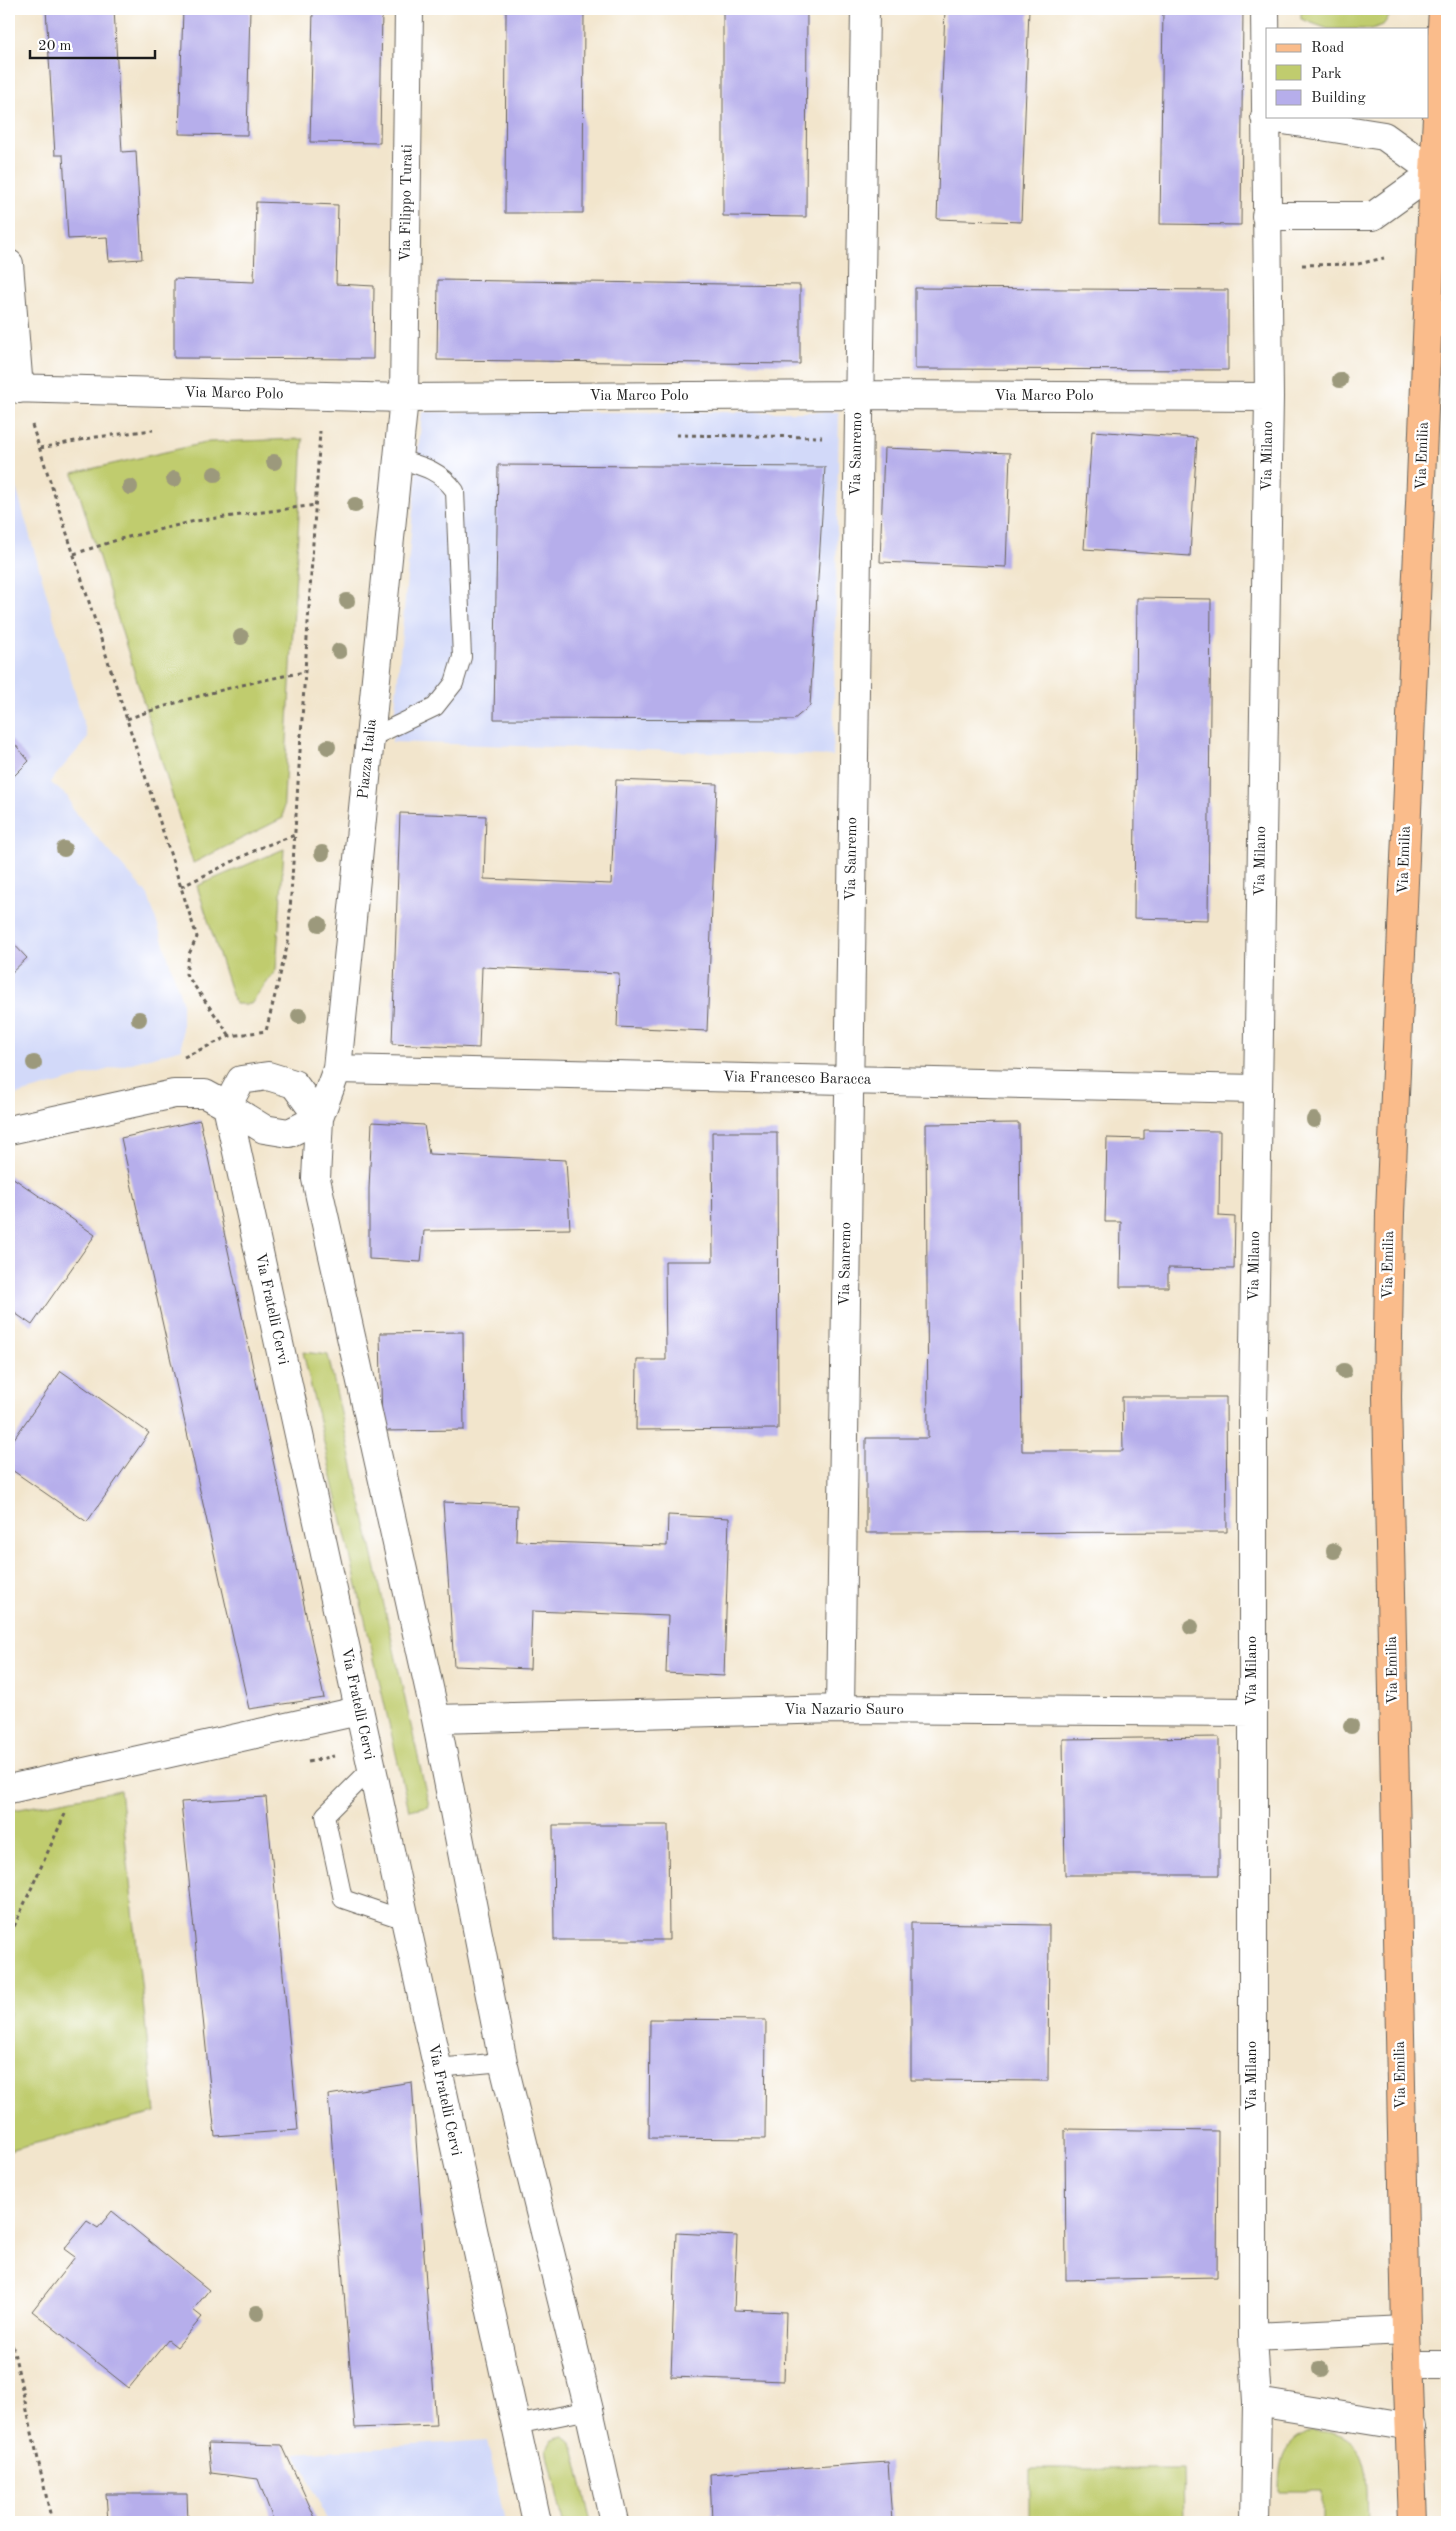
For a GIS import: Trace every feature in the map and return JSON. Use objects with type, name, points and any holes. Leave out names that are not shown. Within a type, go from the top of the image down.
[{"type":"main road","name":"Via Emilia","points":[[1413,2522],[1406,2330],[1388,1378],[1390,1203],[1441,172],[1444,9]]},
{"type":"street","name":"Via Filippo Turati","points":[[404,398],[409,9]]},
{"type":"street","name":"Via Sanremo","points":[[840,1709],[865,9]]},
{"type":"street","name":"Via Milano","points":[[1255,2522],[1257,2402],[1253,2337],[1252,1712],[1257,1090],[1268,397],[1265,9]]},
{"type":"street","points":[[1266,216],[1373,216],[1441,172],[1384,136],[1271,118]]},
{"type":"street","points":[[9,264],[14,388]]},
{"type":"street","name":"Via Marco Polo","points":[[14,388],[404,398],[859,395],[1268,397]]},
{"type":"street","name":"Piazza Italia","points":[[319,1118],[337,1069],[404,398]]},
{"type":"street","name":"Via Francesco Baracca","points":[[337,1069],[1257,1090]]},
{"type":"street","points":[[227,1106],[241,1080],[268,1076],[294,1084],[319,1118],[316,1179],[436,1719],[503,2062],[589,2410],[614,2522]]},
{"type":"street","points":[[9,1130],[174,1094],[205,1094],[264,1129],[289,1133],[319,1118]]},
{"type":"street","name":"Via Fratelli Cervi","points":[[227,1106],[537,2522]]},
{"type":"street","name":"Via Nazario Sauro","points":[[436,1719],[840,1709],[1252,1712]]},
{"type":"street","points":[[9,1789],[358,1711]]},
{"type":"street","points":[[1253,2337],[1406,2330]]},
{"type":"street","points":[[1408,2365],[1447,2365]]},
{"type":"street","points":[[1257,2402],[1411,2427]]},
{"type":"lane","points":[[370,738],[435,707],[454,683],[462,657],[455,491],[446,479],[431,469],[398,460]]},
{"type":"lane","points":[[371,1769],[324,1815],[343,1899],[405,1920]]},
{"type":"lane","points":[[437,2068],[503,2062]]},
{"type":"lane","points":[[516,2425],[589,2410]]},
{"type":"path","points":[[1267,266],[1358,264],[1384,258]]},
{"type":"path","points":[[14,388],[74,554],[197,937],[189,954],[186,974],[230,1036]]},
{"type":"path","points":[[174,1094],[175,1061],[230,1036],[266,1031],[288,943],[320,434]]},
{"type":"path","points":[[74,554],[120,539],[195,521],[316,505]]},
{"type":"path","points":[[127,719],[191,697],[260,680],[305,672]]},
{"type":"path","points":[[180,887],[262,847],[295,835]]},
{"type":"path","points":[[9,1942],[10,1931],[65,1814]]},
{"type":"path","points":[[9,2330],[52,2522]]},
{"type":"shaded area","points":[[422,412],[839,412],[833,756],[392,742]]},
{"type":"shaded area","points":[[9,463],[88,738],[50,782],[68,797],[73,810],[148,895],[182,1001],[182,1049],[9,1097]]},
{"type":"shaded area","points":[[487,2440],[505,2522],[328,2522],[296,2453]]},
{"type":"green space","points":[[1301,9],[1395,9],[1383,25],[1375,28],[1325,28],[1301,19]]},
{"type":"green space","points":[[303,439],[283,818],[193,863],[73,473],[209,442]]},
{"type":"green space","points":[[284,849],[276,970],[251,1004],[235,1004],[197,886]]},
{"type":"green space","points":[[303,1352],[328,1355],[429,1806],[409,1810]]},
{"type":"green space","points":[[120,1790],[155,2113],[9,2150],[9,1811]]},
{"type":"green space","points":[[1312,2430],[1332,2432],[1346,2438],[1356,2447],[1362,2459],[1365,2473],[1368,2522],[1322,2522],[1322,2492],[1279,2492],[1280,2471],[1284,2454],[1294,2441]]},
{"type":"green space","points":[[563,2437],[572,2443],[591,2522],[563,2522],[547,2449],[552,2440]]},
{"type":"green space","points":[[1029,2469],[1183,2469],[1184,2522],[1029,2522]]},
{"type":"building","points":[[46,9],[114,9],[122,152],[136,151],[142,259],[109,261],[107,237],[68,239],[63,155],[55,155]]},
{"type":"building","points":[[183,9],[250,9],[247,135],[179,134]]},
{"type":"building","points":[[313,9],[382,9],[380,143],[310,142]]},
{"type":"building","points":[[506,9],[584,9],[583,213],[505,213]]},
{"type":"building","points":[[723,9],[807,9],[806,217],[723,216]]},
{"type":"building","points":[[945,9],[1029,9],[1021,222],[937,219]]},
{"type":"building","points":[[1163,9],[1243,9],[1241,225],[1160,224]]},
{"type":"building","points":[[256,202],[338,205],[336,284],[374,286],[373,359],[174,358],[174,279],[254,282]]},
{"type":"building","points":[[438,280],[800,285],[800,364],[437,360]]},
{"type":"building","points":[[915,288],[1228,290],[1228,370],[915,369]]},
{"type":"building","points":[[1092,431],[1197,438],[1190,556],[1084,549]]},
{"type":"building","points":[[884,448],[1010,453],[1006,567],[880,562]]},
{"type":"building","points":[[498,465],[825,467],[810,706],[793,720],[494,719]]},
{"type":"building","points":[[1137,598],[1211,599],[1208,920],[1134,918]]},
{"type":"building","points":[[9,737],[29,761],[9,781]]},
{"type":"building","points":[[616,780],[717,784],[707,1031],[617,1027],[619,973],[482,967],[479,1048],[392,1044],[400,813],[486,816],[484,879],[611,884]]},
{"type":"building","points":[[9,939],[27,958],[9,975]]},
{"type":"building","points":[[200,1120],[324,1698],[249,1709],[121,1138]]},
{"type":"building","points":[[372,1122],[424,1125],[429,1154],[566,1160],[570,1229],[424,1231],[421,1262],[369,1259],[369,1189]]},
{"type":"building","points":[[1019,1123],[1022,1451],[1123,1451],[1122,1397],[1226,1397],[1227,1532],[866,1533],[866,1438],[928,1438],[926,1124]]},
{"type":"building","points":[[1144,1130],[1220,1131],[1219,1216],[1235,1217],[1234,1269],[1168,1268],[1168,1287],[1120,1287],[1121,1222],[1105,1222],[1107,1138],[1144,1139]]},
{"type":"building","points":[[712,1132],[777,1132],[778,1429],[636,1430],[637,1360],[666,1360],[665,1261],[713,1261]]},
{"type":"building","points":[[9,1175],[95,1235],[32,1325],[9,1309]]},
{"type":"building","points":[[463,1332],[464,1430],[382,1431],[380,1333]]},
{"type":"building","points":[[61,1371],[149,1433],[87,1522],[9,1468],[9,1446]]},
{"type":"building","points":[[443,1502],[517,1505],[516,1541],[667,1546],[668,1515],[729,1518],[724,1676],[666,1673],[668,1616],[532,1611],[530,1669],[454,1666]]},
{"type":"building","points":[[1219,1737],[1219,1875],[1065,1875],[1063,1739]]},
{"type":"building","points":[[266,1797],[298,2130],[215,2136],[181,1802]]},
{"type":"building","points":[[553,1825],[668,1825],[669,1940],[554,1940]]},
{"type":"building","points":[[911,1923],[1049,1925],[1048,2081],[911,2080]]},
{"type":"building","points":[[650,2019],[766,2020],[765,2139],[649,2138]]},
{"type":"building","points":[[412,2082],[436,2425],[355,2428],[328,2095]]},
{"type":"building","points":[[1065,2129],[1218,2131],[1217,2277],[1066,2280]]},
{"type":"building","points":[[112,2211],[209,2290],[193,2310],[202,2317],[177,2347],[168,2340],[129,2388],[32,2311],[75,2257],[64,2249],[87,2221],[98,2228]]},
{"type":"building","points":[[676,2233],[737,2236],[734,2310],[786,2312],[784,2381],[671,2377]]},
{"type":"building","points":[[208,2443],[282,2445],[317,2522],[274,2522],[258,2479],[211,2473]]},
{"type":"building","points":[[888,2462],[892,2522],[712,2522],[710,2474]]},
{"type":"building","points":[[106,2494],[187,2494],[188,2522],[108,2522]]}]
